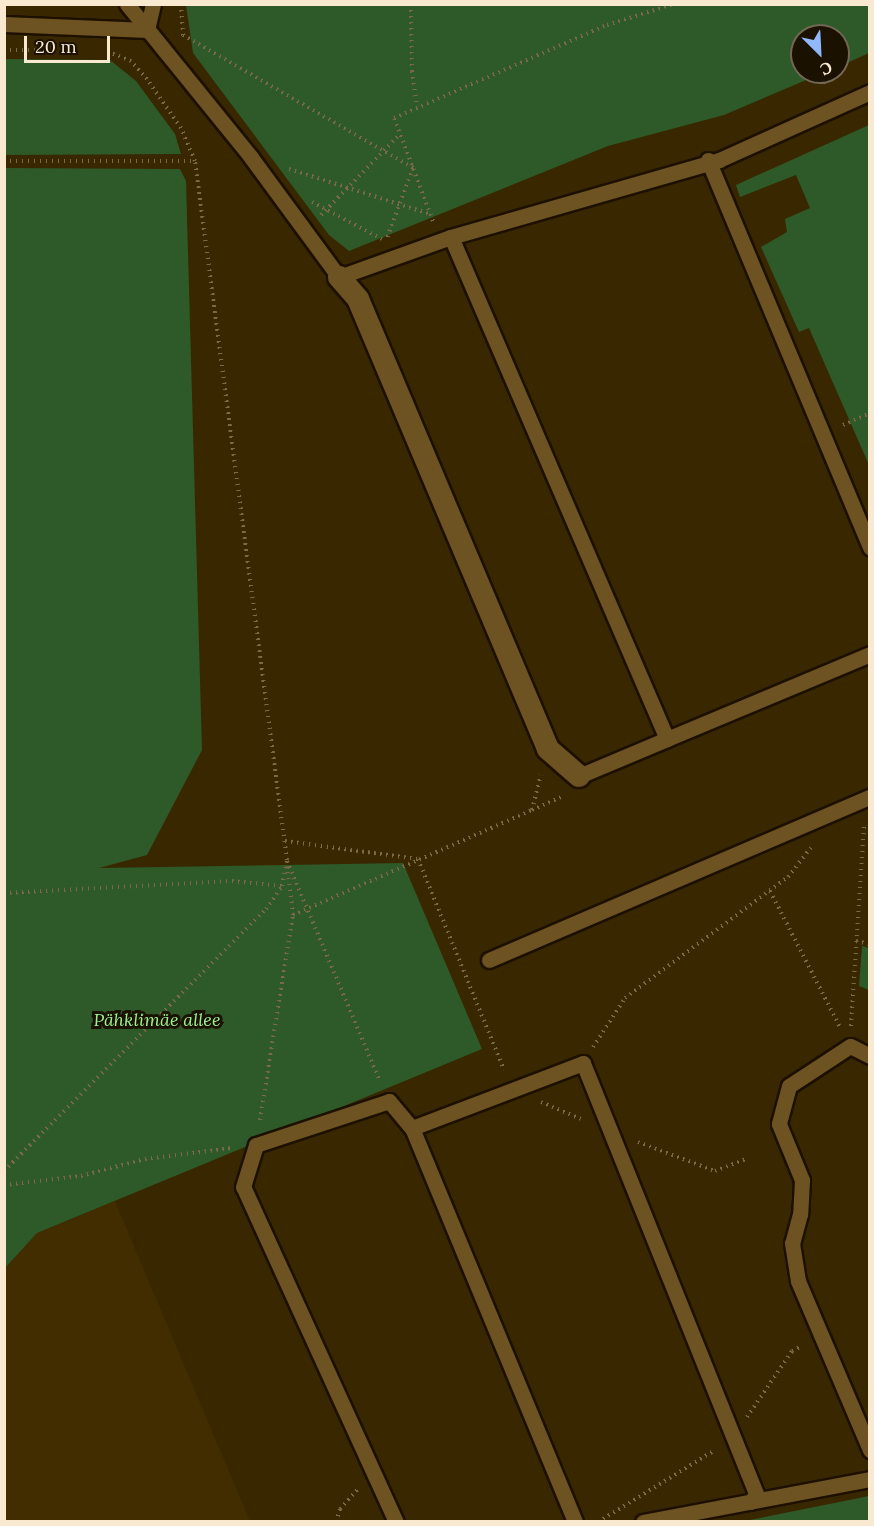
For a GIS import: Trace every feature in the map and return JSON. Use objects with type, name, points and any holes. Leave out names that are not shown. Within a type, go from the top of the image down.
[{"type":"street","points":[[339,277],[358,299],[548,749],[579,776]]},
{"type":"lane","points":[[127,4],[250,156],[339,277],[446,239],[708,160],[719,160],[870,92]]},
{"type":"lane","points":[[147,30],[153,4]]},
{"type":"lane","points":[[4,24],[147,30]]},
{"type":"lane","points":[[708,160],[870,547]]},
{"type":"lane","points":[[446,239],[667,739]]},
{"type":"lane","points":[[579,776],[870,654]]},
{"type":"lane","points":[[489,960],[867,798]]},
{"type":"lane","points":[[870,1056],[850,1046],[789,1086],[779,1124],[802,1180],[800,1214],[792,1244],[798,1281],[870,1450]]},
{"type":"lane","points":[[412,1128],[583,1063],[756,1494],[751,1502]]},
{"type":"lane","points":[[396,1521],[243,1187],[256,1145],[389,1101],[412,1128],[575,1521]]},
{"type":"lane","points":[[643,1521],[870,1479]]},
{"type":"path","points":[[411,4],[412,71],[417,107]]},
{"type":"path","points":[[446,239],[431,214],[394,118],[608,25],[674,4]]},
{"type":"path","points":[[183,34],[413,168]]},
{"type":"path","points":[[4,50],[48,50]]},
{"type":"path","points":[[4,1185],[81,1176],[145,1159],[256,1145],[293,915],[195,161],[181,128],[147,79],[131,61],[102,51]]},
{"type":"path","points":[[311,222],[349,189],[400,134]]},
{"type":"path","points":[[4,160],[195,161]]},
{"type":"path","points":[[279,166],[431,214]]},
{"type":"path","points":[[306,198],[385,241],[413,168]]},
{"type":"path","points":[[293,915],[532,810],[548,749]]},
{"type":"path","points":[[850,1046],[867,798]]},
{"type":"path","points":[[285,841],[418,859]]},
{"type":"path","points":[[583,1063],[625,998],[788,878],[814,844]]},
{"type":"path","points":[[418,859],[512,1090],[611,1132],[716,1171],[746,1159]]},
{"type":"path","points":[[4,1171],[266,909],[282,886],[287,860]]},
{"type":"path","points":[[287,860],[389,1101]]},
{"type":"path","points":[[4,893],[232,881],[282,886]]},
{"type":"path","points":[[770,891],[850,1046]]},
{"type":"path","points":[[856,941],[870,944]]},
{"type":"path","points":[[336,1521],[340,1509],[373,1472]]},
{"type":"shaded area","points":[[115,1201],[250,1521],[5,1521],[4,1268],[37,1233]]},
{"type":"green space","points":[[186,5],[869,5],[869,53],[850,62],[850,24],[790,24],[790,84],[797,84],[724,115],[608,146],[349,251],[329,235],[193,53]]},
{"type":"green space","points":[[5,59],[110,60],[136,81],[175,134],[181,154],[5,155]]},
{"type":"green space","points":[[869,125],[869,465],[809,328],[799,332],[761,247],[787,232],[785,219],[810,208],[796,175],[740,197],[736,185]]},
{"type":"green space","name":"Pähklimäe allee","points":[[5,168],[180,169],[186,181],[202,750],[147,855],[99,868],[403,863],[482,1049],[37,1233],[5,1268]]},
{"type":"green space","points":[[862,946],[869,948],[869,990],[859,986]]},
{"type":"green space","points":[[869,1496],[869,1521],[745,1521]]}]
